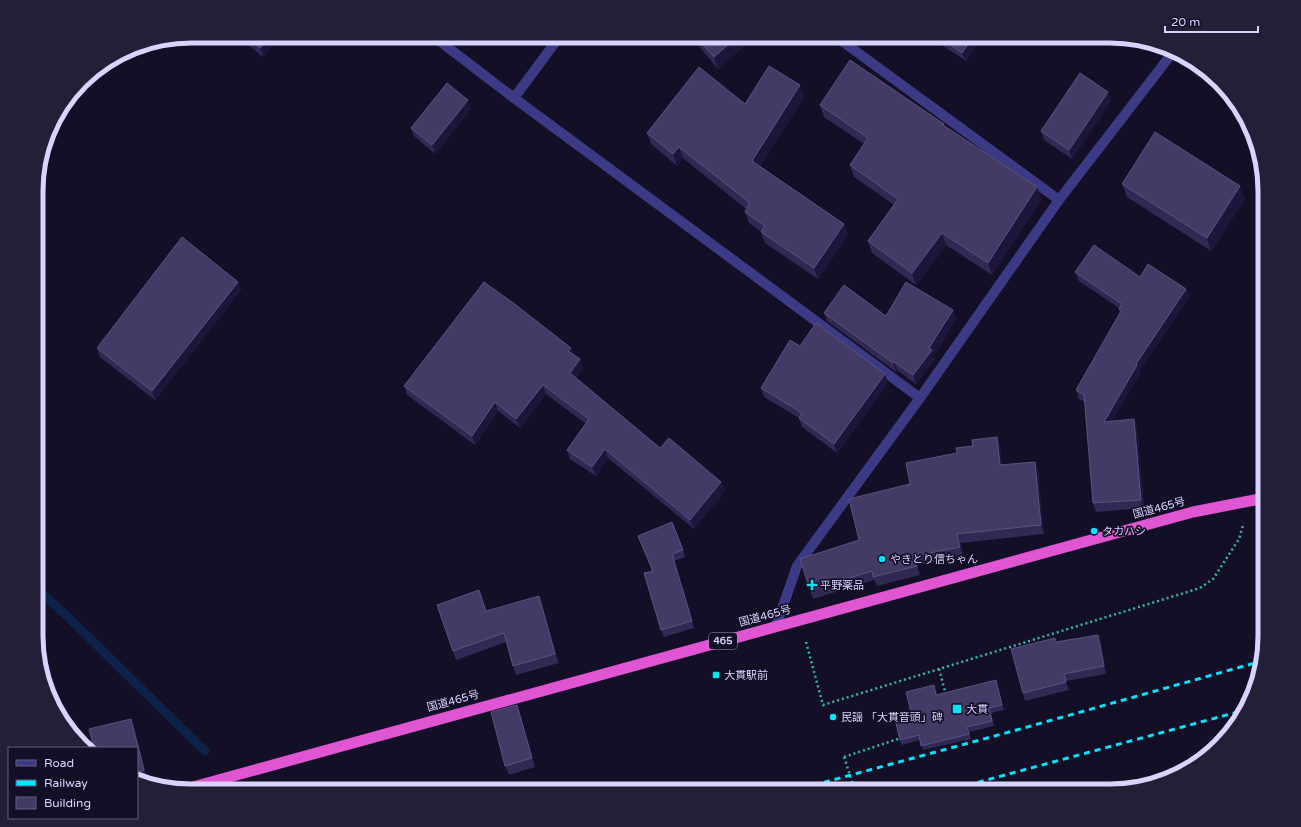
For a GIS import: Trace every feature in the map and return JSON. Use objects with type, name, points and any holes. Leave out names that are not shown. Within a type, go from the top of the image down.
[{"type":"highway","name":"国道465号","points":[[204,784],[1193,512],[1258,499]]},
{"type":"street","points":[[442,43],[514,98],[920,398]]},
{"type":"street","points":[[514,98],[555,43]]},
{"type":"street","points":[[845,43],[1059,200]]},
{"type":"street","points":[[776,626],[797,566],[920,398],[1059,200],[1170,56]]},
{"type":"path","points":[[806,641],[822,705],[1200,588],[1213,579],[1240,539],[1244,521]]},
{"type":"path","points":[[939,669],[946,697]]},
{"type":"path","points":[[853,784],[844,756],[903,737]]},
{"type":"building","points":[[254,43],[264,43],[260,48]]},
{"type":"building","points":[[701,43],[730,43],[714,57]]},
{"type":"building","points":[[948,43],[969,43],[962,53]]},
{"type":"building","points":[[850,60],[944,124],[943,125],[1037,187],[988,263],[942,233],[912,273],[868,241],[898,199],[850,165],[868,138],[820,105]]},
{"type":"building","points":[[769,66],[800,85],[752,161],[844,224],[814,268],[761,232],[765,226],[745,212],[750,203],[679,147],[673,154],[647,133],[699,67],[745,104]]},
{"type":"building","points":[[1080,73],[1108,92],[1069,150],[1041,131]]},
{"type":"building","points":[[447,83],[468,100],[432,145],[411,128]]},
{"type":"building","points":[[1155,132],[1240,186],[1207,238],[1122,184]]},
{"type":"building","points":[[182,237],[238,282],[152,391],[97,348]]},
{"type":"building","points":[[1094,245],[1140,277],[1148,264],[1186,289],[1136,364],[1137,365],[1104,422],[1134,419],[1141,500],[1093,503],[1084,395],[1076,390],[1121,311],[1119,309],[1122,304],[1075,272]]},
{"type":"building","points":[[484,282],[571,348],[568,351],[580,359],[570,373],[660,448],[669,438],[721,482],[690,520],[605,449],[592,467],[567,450],[589,419],[543,385],[516,419],[495,402],[472,436],[404,386]]},
{"type":"building","points":[[906,282],[953,310],[929,348],[932,350],[913,375],[894,362],[893,363],[824,313],[844,285],[886,316]]},
{"type":"building","points":[[816,323],[885,374],[834,444],[799,418],[802,413],[761,388],[790,340],[800,346]]},
{"type":"building","points":[[997,437],[1000,465],[1035,462],[1041,525],[957,534],[960,547],[914,556],[917,566],[873,577],[872,571],[810,590],[800,559],[859,540],[849,499],[910,484],[906,463],[957,453],[956,448],[973,446],[972,440]]},
{"type":"building","points":[[672,522],[683,550],[672,554],[692,621],[661,630],[644,573],[653,571],[638,536]]},
{"type":"building","points":[[479,590],[486,611],[539,596],[555,654],[513,666],[504,633],[453,651],[437,605]]},
{"type":"building","points":[[1098,635],[1104,666],[1064,674],[1066,682],[1023,693],[1011,649],[1055,638],[1056,642]]},
{"type":"building","points":[[996,680],[1002,705],[989,708],[992,721],[967,727],[969,734],[921,746],[919,735],[900,740],[894,715],[911,712],[906,692],[934,685],[936,695]]},
{"type":"building","points":[[517,705],[532,758],[505,766],[491,712]]},
{"type":"building","points":[[131,719],[144,770],[138,772],[138,747],[94,747],[89,729]]},
{"type":"waterway","points":[[43,594],[205,751]]},
{"type":"railway","points":[[818,784],[1255,663]]},
{"type":"railway","points":[[972,784],[1237,712]]},
{"type":"place","name":"タカハシ","points":[[1094,531]]},
{"type":"place","name":"やきとり信ちゃん","points":[[882,559]]},
{"type":"place","name":"平野薬品","points":[[812,585]]},
{"type":"place","name":"大貫駅前","points":[[716,675]]},
{"type":"place","name":"大貫","points":[[957,709]]},
{"type":"place","name":"民謡 「大貫音頭」碑","points":[[833,717]]}]
